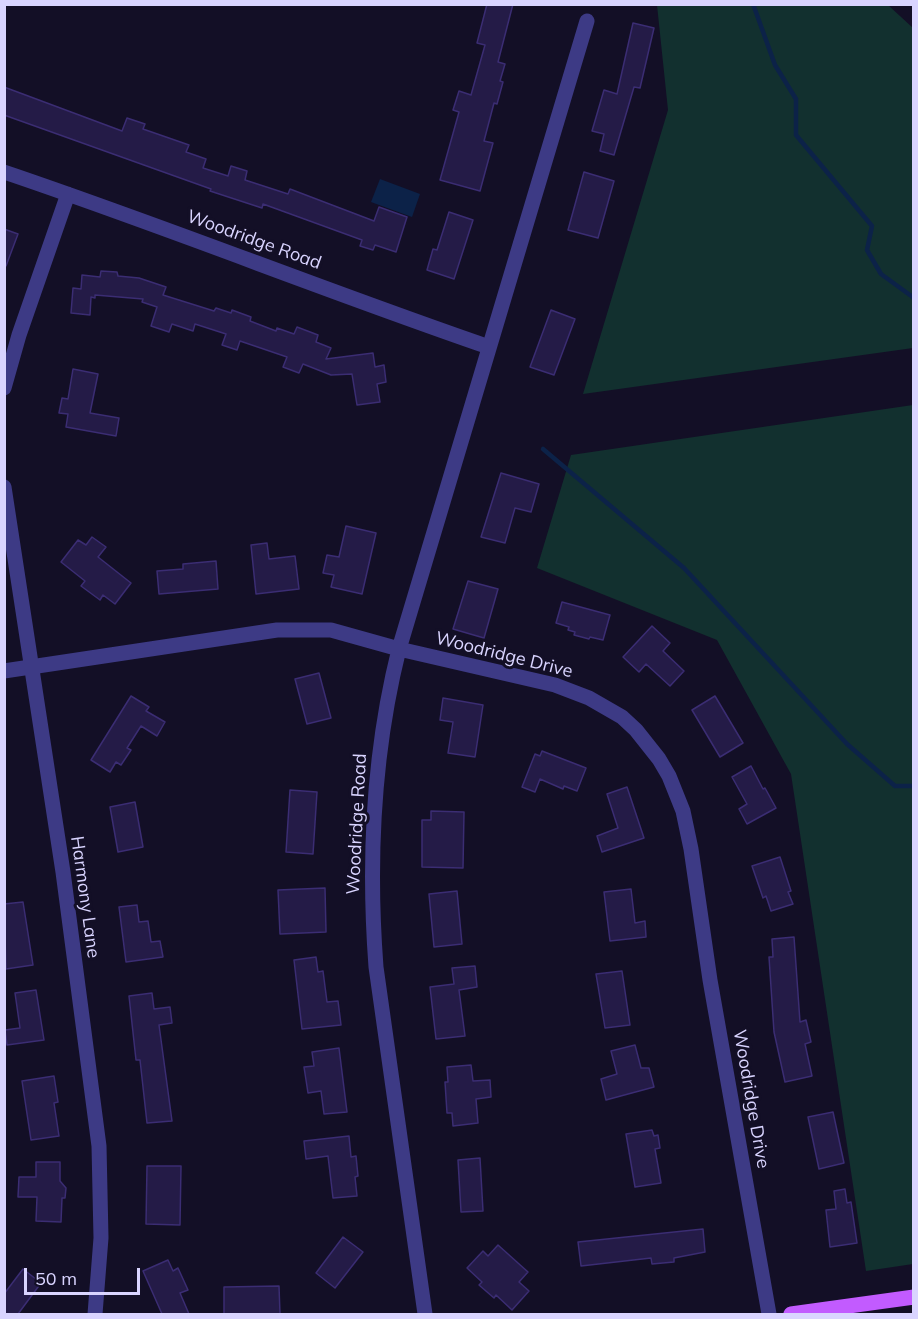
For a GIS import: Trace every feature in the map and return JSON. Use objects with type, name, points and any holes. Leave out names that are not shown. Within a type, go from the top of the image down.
[{"type":"main road","points":[[791,1314],[914,1297]]},
{"type":"street","name":"Woodridge Road","points":[[425,1314],[376,967],[372,911],[372,857],[381,747],[389,693],[399,649],[587,21]]},
{"type":"street","name":"Woodridge Road","points":[[4,172],[489,347]]},
{"type":"street","points":[[4,388],[19,335],[68,194]]},
{"type":"street","name":"Harmony Lane","points":[[4,487],[64,883],[99,1146],[100,1238],[95,1314]]},
{"type":"street","name":"Woodridge Drive","points":[[4,670],[111,653],[295,629],[331,630],[399,649],[555,685],[589,698],[622,717],[648,744],[669,776],[683,811],[692,849],[710,980],[769,1314]]},
{"type":"green space","points":[[657,5],[888,5],[913,28],[913,348],[583,394],[668,110]]},
{"type":"green space","points":[[913,405],[913,1264],[866,1271],[791,774],[717,640],[537,568],[571,455]]},
{"type":"water","points":[[380,179],[420,194],[412,217],[371,202]]},
{"type":"building","points":[[487,4],[513,4],[498,62],[505,64],[500,81],[503,82],[497,104],[494,103],[484,141],[493,143],[480,191],[440,180],[459,112],[453,110],[459,91],[471,95],[485,45],[477,43]]},
{"type":"building","points":[[633,23],[654,28],[640,88],[634,87],[614,155],[600,151],[604,134],[592,131],[604,90],[617,94]]},
{"type":"building","points":[[4,87],[122,131],[127,118],[145,124],[143,129],[189,145],[186,152],[206,159],[203,168],[228,176],[231,166],[247,171],[245,180],[288,194],[290,189],[374,221],[379,207],[407,217],[396,252],[375,245],[373,250],[360,246],[362,240],[263,204],[262,208],[210,191],[211,189],[4,115]]},
{"type":"building","points":[[584,172],[614,181],[598,238],[568,230]]},
{"type":"building","points":[[449,212],[473,220],[454,279],[427,270],[433,249],[437,250]]},
{"type":"building","points":[[4,229],[18,234],[6,266],[4,266]]},
{"type":"building","points":[[101,271],[117,272],[118,276],[139,278],[166,287],[163,295],[214,311],[216,308],[231,313],[232,310],[251,317],[250,321],[276,331],[277,328],[294,334],[297,327],[318,335],[316,342],[331,348],[326,359],[373,353],[375,367],[384,365],[386,382],[377,384],[380,402],[357,405],[352,374],[331,375],[303,364],[299,373],[283,367],[287,357],[240,341],[237,350],[222,345],[226,334],[195,324],[193,331],[172,324],[169,332],[151,326],[157,307],[142,302],[143,299],[95,295],[95,298],[91,297],[90,315],[71,313],[73,288],[81,289],[82,275],[100,277]]},
{"type":"building","points":[[551,310],[575,319],[554,375],[530,367]]},
{"type":"building","points":[[73,369],[98,374],[90,413],[119,418],[116,436],[66,427],[68,414],[59,413],[62,398],[68,399]]},
{"type":"building","points":[[501,473],[539,484],[531,512],[515,508],[505,543],[481,537]]},
{"type":"building","points":[[346,526],[376,533],[362,594],[331,587],[334,575],[323,573],[327,555],[339,557]]},
{"type":"building","points":[[92,537],[106,547],[98,557],[131,583],[115,604],[103,595],[100,600],[81,586],[85,581],[61,562],[78,540],[86,545]]},
{"type":"building","points":[[267,543],[269,559],[295,556],[299,589],[256,594],[251,545]]},
{"type":"building","points":[[216,561],[218,589],[159,594],[157,571],[183,569],[183,564]]},
{"type":"building","points":[[468,581],[498,589],[484,638],[453,629]]},
{"type":"building","points":[[562,602],[610,615],[603,640],[574,635],[575,632],[568,630],[569,627],[556,623]]},
{"type":"building","points":[[652,626],[670,643],[663,651],[684,671],[670,686],[646,664],[639,672],[623,657]]},
{"type":"building","points":[[319,673],[331,718],[307,724],[295,679]]},
{"type":"building","points":[[131,696],[149,707],[146,711],[165,722],[157,736],[141,726],[127,748],[131,750],[121,765],[116,762],[110,772],[91,760]]},
{"type":"building","points":[[715,696],[743,743],[720,757],[692,710]]},
{"type":"building","points":[[443,698],[483,705],[475,757],[448,753],[453,722],[440,720]]},
{"type":"building","points":[[542,751],[586,768],[577,791],[564,786],[563,789],[540,779],[535,792],[522,787],[535,754],[540,756]]},
{"type":"building","points":[[751,766],[776,808],[747,824],[739,809],[747,804],[732,777]]},
{"type":"building","points":[[627,787],[644,838],[602,852],[597,836],[618,828],[607,794]]},
{"type":"building","points":[[290,790],[317,792],[313,854],[286,852]]},
{"type":"building","points":[[135,802],[143,847],[118,852],[110,807]]},
{"type":"building","points":[[431,811],[464,812],[463,868],[422,867],[422,820],[431,820]]},
{"type":"building","points":[[780,857],[793,904],[771,911],[766,896],[763,898],[752,866]]},
{"type":"building","points":[[325,888],[326,932],[280,934],[278,890]]},
{"type":"building","points":[[631,889],[635,923],[645,921],[646,937],[610,941],[604,892]]},
{"type":"building","points":[[457,891],[462,944],[434,947],[429,894]]},
{"type":"building","points":[[23,902],[33,965],[6,969],[4,904]]},
{"type":"building","points":[[137,905],[139,922],[148,921],[151,942],[160,941],[163,957],[126,962],[119,907]]},
{"type":"building","points":[[794,937],[800,1022],[806,1020],[811,1042],[805,1044],[812,1076],[785,1082],[774,1032],[769,957],[773,957],[772,939]]},
{"type":"building","points":[[316,957],[318,972],[323,971],[327,1002],[338,1001],[341,1025],[302,1029],[294,960]]},
{"type":"building","points":[[475,966],[477,987],[459,990],[465,1036],[436,1039],[430,987],[454,984],[452,968]]},
{"type":"building","points":[[622,971],[630,1025],[605,1028],[596,974]]},
{"type":"building","points":[[36,990],[44,1040],[7,1045],[5,1030],[20,1028],[15,993]]},
{"type":"building","points":[[152,993],[154,1009],[170,1007],[172,1023],[159,1025],[172,1121],[147,1123],[140,1060],[136,1060],[129,996]]},
{"type":"building","points":[[635,1045],[641,1068],[649,1068],[654,1087],[606,1100],[601,1079],[617,1074],[611,1051]]},
{"type":"building","points":[[339,1048],[347,1112],[324,1114],[321,1091],[308,1093],[304,1067],[314,1066],[312,1052]]},
{"type":"building","points":[[471,1065],[473,1081],[490,1080],[491,1097],[476,1099],[478,1123],[453,1126],[452,1113],[447,1113],[445,1082],[448,1082],[447,1067]]},
{"type":"building","points":[[54,1076],[58,1102],[54,1103],[59,1136],[31,1140],[22,1081]]},
{"type":"building","points":[[833,1112],[844,1163],[819,1169],[808,1117]]},
{"type":"building","points":[[652,1130],[654,1136],[658,1135],[660,1148],[655,1149],[661,1183],[635,1187],[626,1134]]},
{"type":"building","points":[[349,1136],[351,1157],[356,1156],[357,1196],[333,1198],[328,1156],[306,1159],[304,1141]]},
{"type":"building","points":[[480,1158],[483,1211],[461,1212],[458,1160]]},
{"type":"building","points":[[36,1162],[60,1162],[60,1181],[66,1188],[65,1198],[62,1198],[61,1222],[36,1221],[37,1197],[18,1197],[19,1177],[36,1177]]},
{"type":"building","points":[[147,1166],[181,1166],[180,1225],[146,1224]]},
{"type":"building","points":[[845,1189],[847,1203],[851,1202],[857,1243],[830,1247],[826,1210],[836,1209],[834,1191]]},
{"type":"building","points":[[703,1229],[705,1252],[674,1258],[674,1262],[652,1264],[651,1258],[581,1266],[578,1242]]},
{"type":"building","points":[[343,1237],[363,1252],[335,1288],[316,1273]]},
{"type":"building","points":[[498,1245],[528,1272],[519,1282],[529,1291],[512,1310],[496,1295],[494,1298],[479,1285],[482,1282],[467,1268],[483,1251],[488,1256]]},
{"type":"building","points":[[168,1260],[173,1271],[178,1268],[188,1290],[180,1293],[189,1314],[162,1314],[143,1271]]},
{"type":"building","points":[[23,1269],[41,1283],[18,1314],[4,1314],[4,1294]]},
{"type":"building","points":[[279,1286],[280,1314],[224,1314],[224,1287]]},
{"type":"waterway","points":[[753,4],[775,65],[796,99],[796,135],[872,226],[867,250],[881,274],[914,298]]},
{"type":"waterway","points":[[543,449],[684,568],[847,744],[895,786],[914,786]]}]
